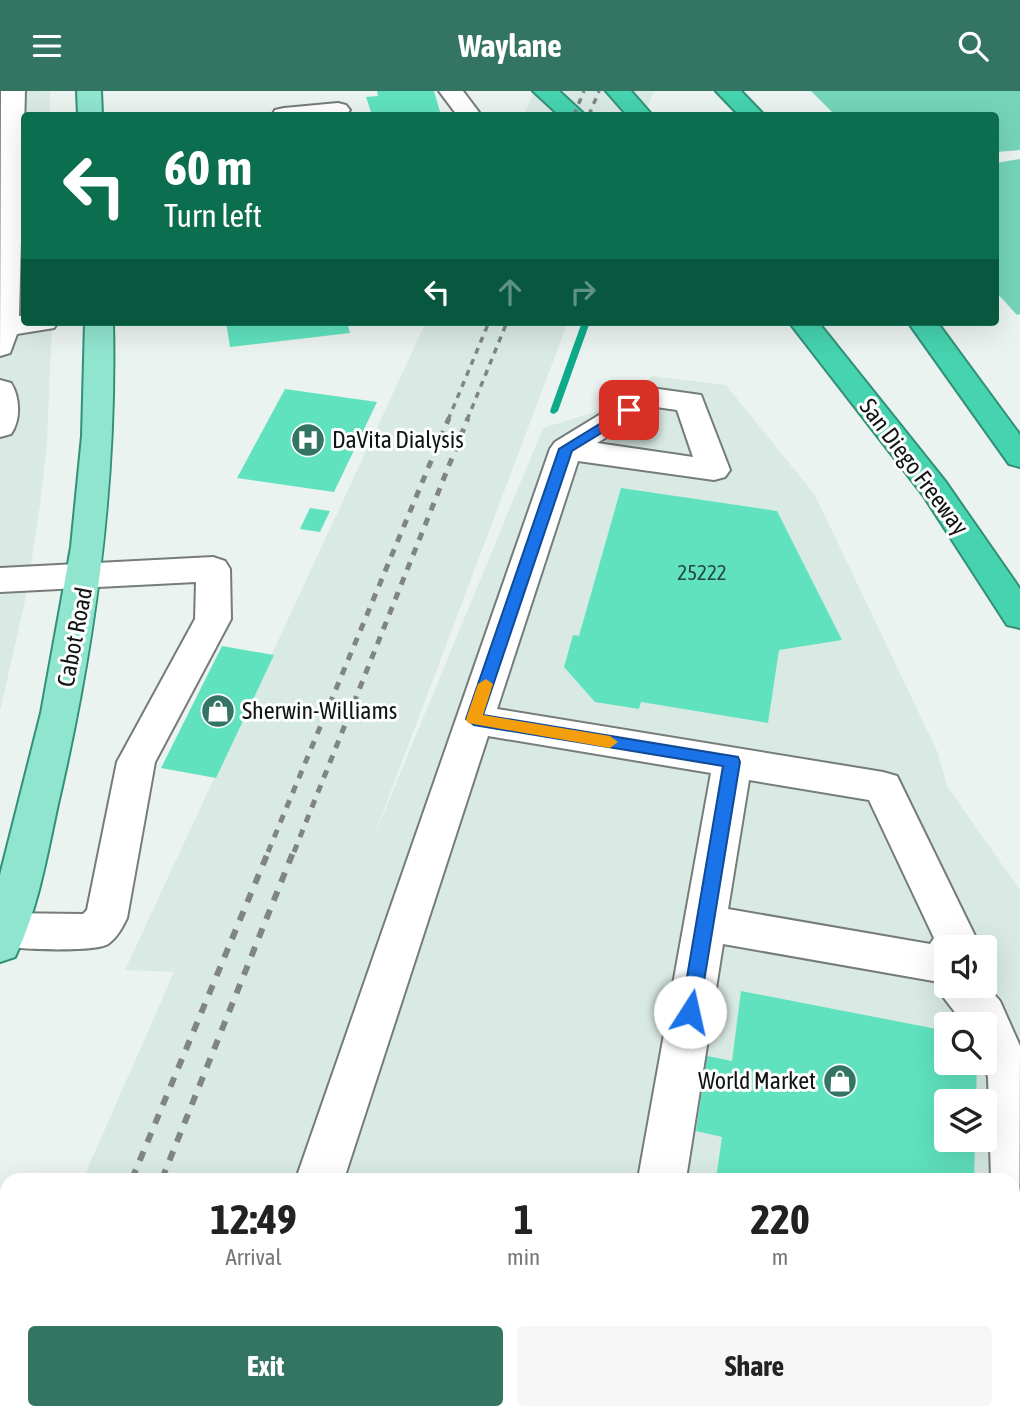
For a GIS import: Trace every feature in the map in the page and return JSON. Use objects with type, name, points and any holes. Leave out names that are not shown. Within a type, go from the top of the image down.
[{"type":"highway","points":[[545,91],[570,112]]},
{"type":"highway","points":[[618,91],[637,112]]},
{"type":"highway","points":[[727,91],[749,112]]},
{"type":"highway","name":"San Diego Freeway","points":[[806,326],[934,488],[1020,616]]},
{"type":"highway","points":[[925,326],[1020,457]]},
{"type":"main road","points":[[89,91],[90,112]]},
{"type":"main road","name":"Cabot Road","points":[[3,936],[69,676],[86,575],[98,463],[101,383],[99,326]]},
{"type":"lane","points":[[13,91],[18,124],[16,191],[2,337],[33,326]]},
{"type":"lane","points":[[451,91],[467,112]]},
{"type":"lane","points":[[316,112],[338,110]]},
{"type":"lane","points":[[0,389],[3,402],[0,428]]},
{"type":"lane","points":[[322,1173],[566,449]]},
{"type":"lane","points":[[0,580],[213,569],[213,619],[136,762],[106,918],[92,932],[3,936]]},
{"type":"lane","points":[[474,719],[883,787],[954,935]]},
{"type":"lane","points":[[663,1173],[732,762]]},
{"type":"lane","points":[[705,923],[934,961]]},
{"type":"lane","points":[[972,998],[984,1016],[1011,1077],[1015,1173]]},
{"type":"shaded area","points":[[0,91],[50,91],[50,112],[21,112],[21,326],[52,326],[47,442],[40,505],[27,592],[0,711]]},
{"type":"shaded area","points":[[534,91],[654,91],[646,112],[525,112]]},
{"type":"shaded area","points":[[424,326],[566,326],[371,844],[543,428],[601,410],[653,376],[726,385],[815,495],[938,753],[947,786],[1020,890],[1020,1173],[86,1173],[174,972],[125,970]]},
{"type":"green space","points":[[811,91],[1020,91],[1020,150],[999,152],[999,112],[832,112]]},
{"type":"green space","points":[[1020,159],[1020,314],[1017,315],[999,295],[999,162]]},
{"type":"building","points":[[377,91],[434,91],[440,112],[371,112],[366,97],[378,96]]},
{"type":"building","points":[[227,326],[348,326],[350,333],[230,347]]},
{"type":"building","name":"DaVita Dialysis","points":[[285,389],[377,402],[334,492],[237,478]]},
{"type":"building","points":[[621,488],[777,511],[842,640],[779,650],[768,723],[641,702],[639,709],[595,702],[564,667],[573,635],[579,636]]},
{"type":"building","points":[[310,508],[330,511],[320,532],[300,529]]},
{"type":"building","name":"Sherwin-Williams","points":[[222,646],[274,655],[216,778],[161,768]]},
{"type":"building","name":"World Market","points":[[741,991],[934,1028],[934,1075],[977,1075],[976,1089],[934,1089],[934,1152],[975,1152],[974,1173],[717,1173],[722,1137],[696,1131],[707,1056],[732,1061]]},
{"type":"waterway","points":[[554,411],[585,326]]},
{"type":"railway","points":[[575,112],[584,91]]},
{"type":"railway","points":[[590,112],[599,91]]},
{"type":"railway","points":[[448,420],[487,326]]},
{"type":"railway","points":[[467,420],[505,326]]},
{"type":"railway","points":[[268,852],[449,418]]},
{"type":"railway","points":[[294,852],[468,418]]},
{"type":"railway","points":[[134,1173],[269,850]]},
{"type":"railway","points":[[164,1173],[294,850]]},
{"type":"slow traffic","points":[[486,684],[474,719],[610,742]]},
{"type":"place","name":"DaVita Dialysis","points":[[308,440]]},
{"type":"place","name":"Sherwin-Williams","points":[[218,711]]},
{"type":"place","name":"World Market","points":[[840,1081]]},
{"type":"route","points":[[629,410],[566,449],[474,719],[732,762],[690,1012]]}]
